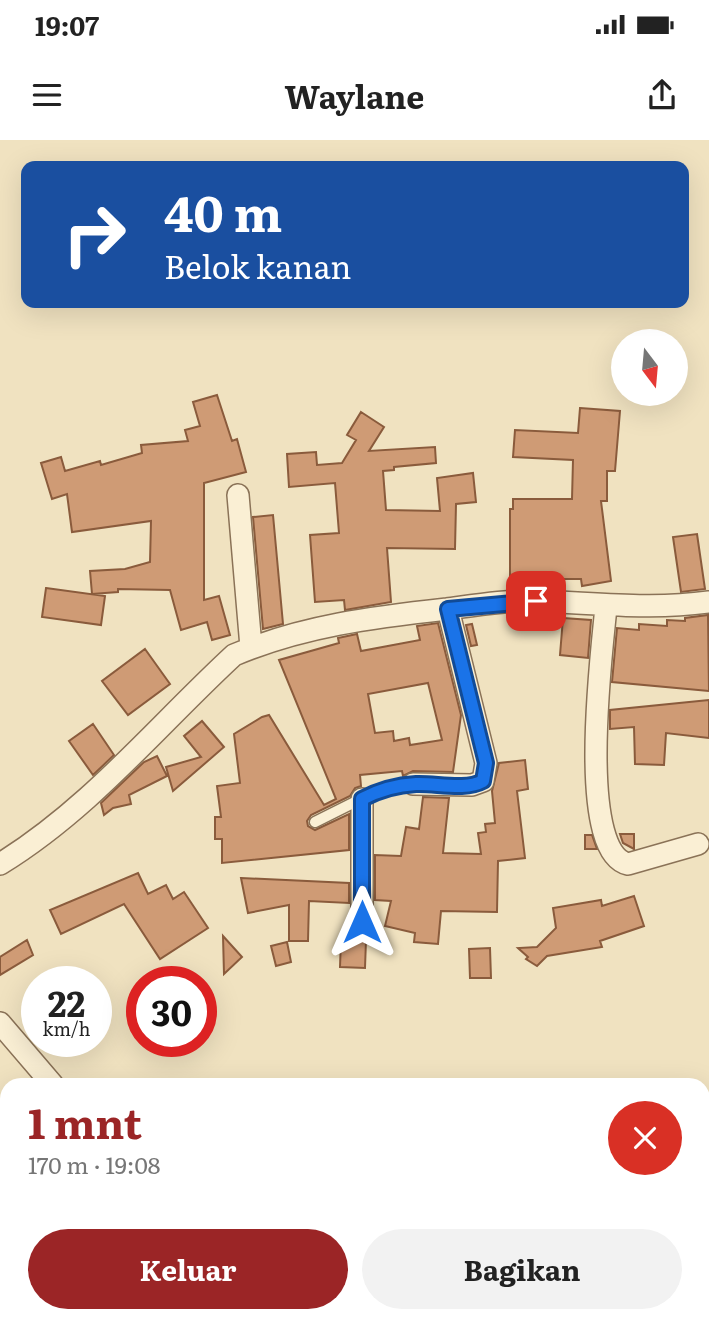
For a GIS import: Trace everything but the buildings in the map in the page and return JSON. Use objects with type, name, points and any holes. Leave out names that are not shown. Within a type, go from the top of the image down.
[{"type":"street","points":[[238,495],[251,647]]},
{"type":"street","points":[[0,864],[23,850],[92,794],[233,655],[251,647],[327,625],[448,609],[536,601],[606,607],[659,607],[709,601]]},
{"type":"street","points":[[606,607],[596,710],[599,818],[612,855],[628,864],[698,844]]},
{"type":"street","points":[[413,784],[472,785],[483,781],[486,776],[486,763],[448,609]]},
{"type":"street","points":[[362,799],[362,922]]},
{"type":"street","points":[[0,1023],[47,1078]]},
{"type":"lane","points":[[315,822],[381,789],[413,784]]},
{"type":"route","points":[[362,922],[362,799],[381,789],[413,784],[472,785],[483,781],[486,776],[486,763],[448,609],[536,601]]}]
